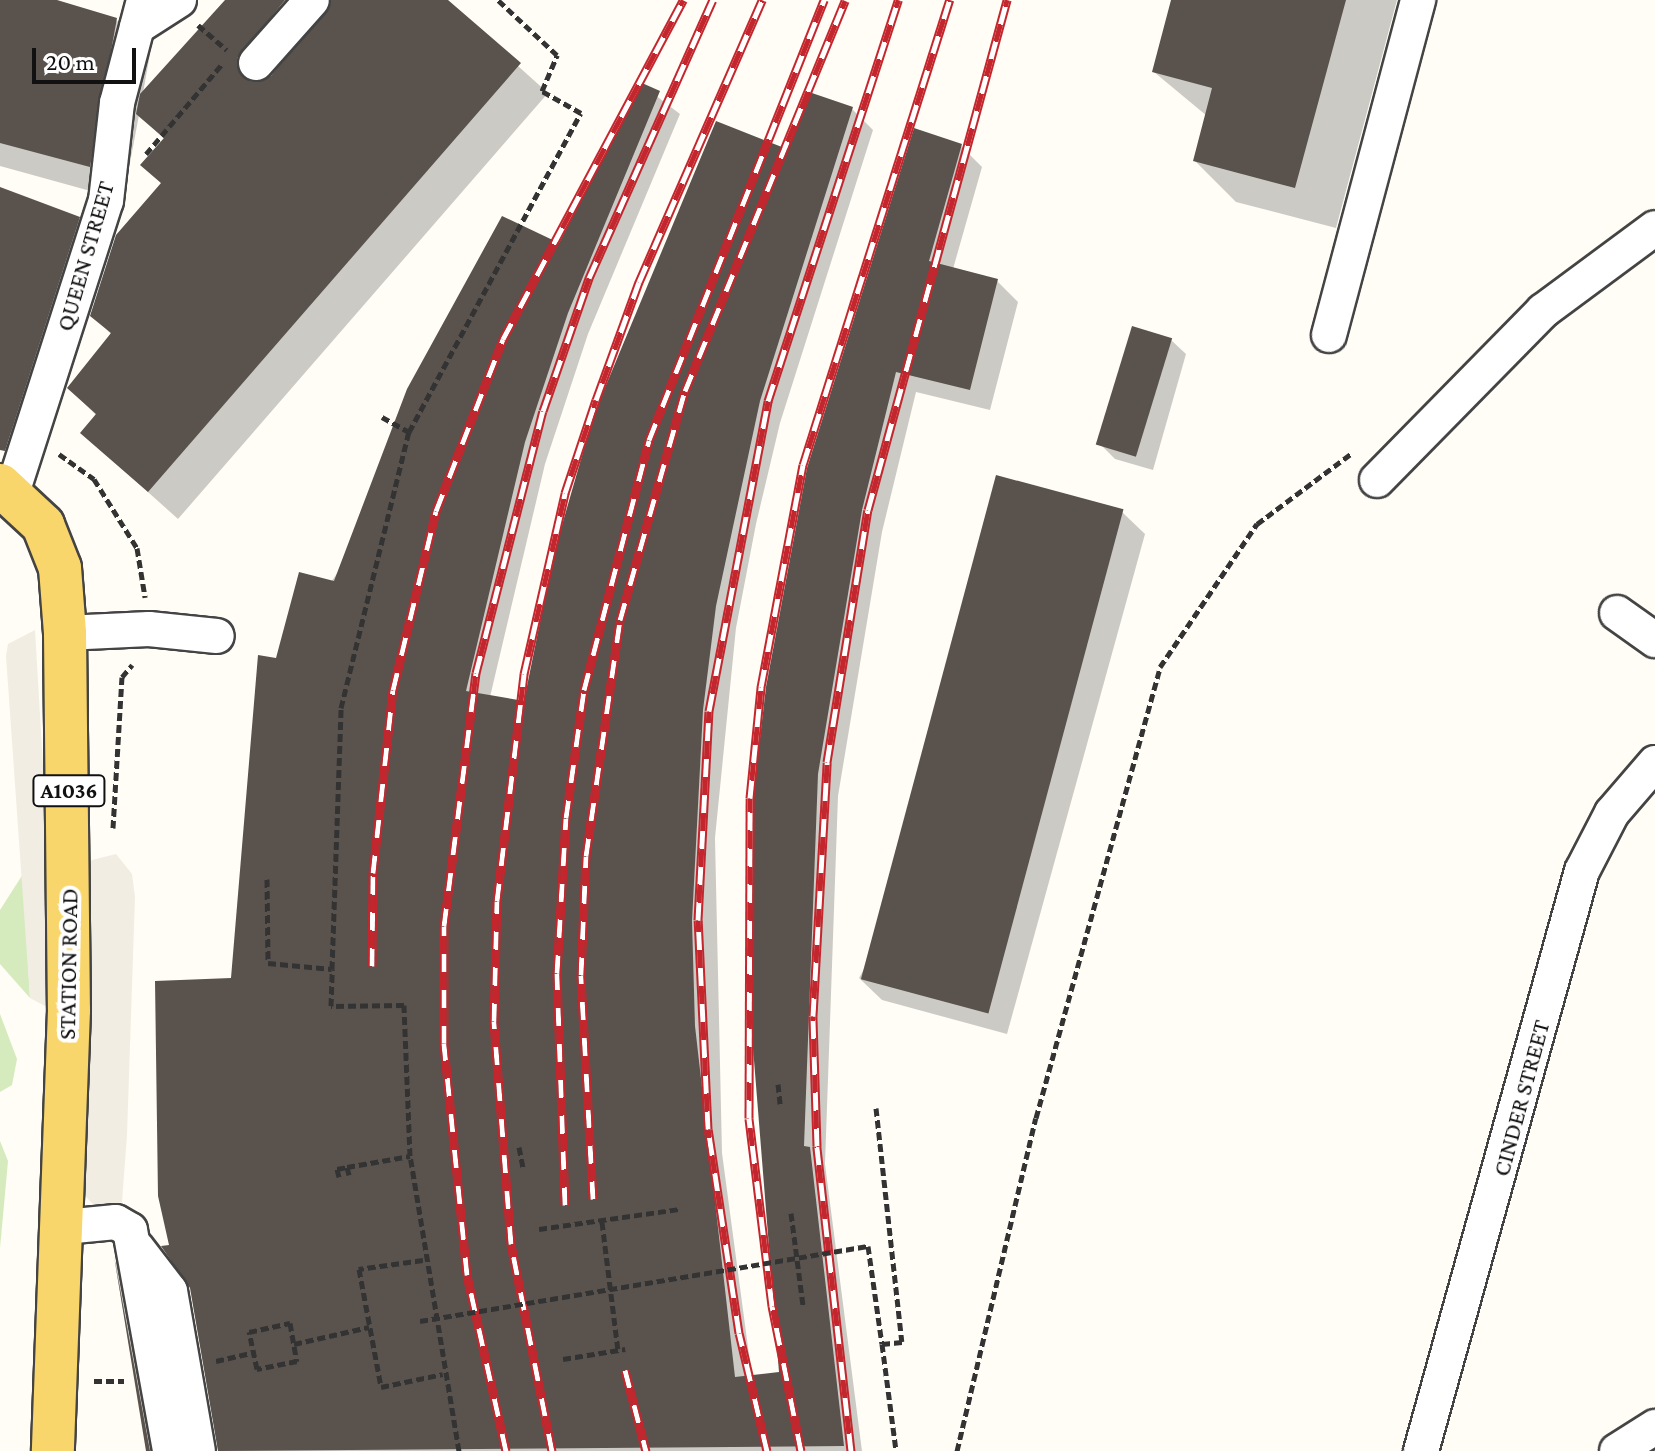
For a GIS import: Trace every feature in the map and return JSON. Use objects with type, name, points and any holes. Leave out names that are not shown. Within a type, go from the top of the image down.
[{"type":"main road","name":"STATION ROAD","points":[[6,489],[43,525],[60,568],[65,633],[64,1227],[53,1451]]},
{"type":"street","points":[[140,14],[179,0]]},
{"type":"street","points":[[256,63],[312,0]]},
{"type":"street","points":[[1329,335],[1418,0]]},
{"type":"street","name":"QUEEN STREET","points":[[6,489],[106,201],[117,103],[140,14]]},
{"type":"street","points":[[1377,480],[1458,391],[1543,311],[1655,228]]},
{"type":"street","points":[[1617,613],[1655,640]]},
{"type":"street","points":[[65,633],[149,629],[217,636]]},
{"type":"street","name":"CINDER STREET","points":[[1421,1451],[1582,871],[1612,813],[1655,763]]},
{"type":"street","points":[[64,1227],[116,1222],[130,1230],[170,1451]]},
{"type":"street","points":[[132,1241],[170,1291],[198,1451]]},
{"type":"street","points":[[1617,1451],[1655,1427]]},
{"type":"path","points":[[459,1451],[423,1260],[410,1156],[404,1005],[331,1006],[341,708],[409,432],[581,113],[542,91],[557,55],[498,0]]},
{"type":"path","points":[[106,201],[231,54],[256,63]]},
{"type":"path","points":[[382,417],[409,432]]},
{"type":"path","points":[[957,1451],[1036,1118],[1160,667],[1257,524],[1363,443]]},
{"type":"path","points":[[267,879],[268,963],[332,969]]},
{"type":"path","points":[[778,1084],[780,1104]]},
{"type":"path","points":[[876,1108],[902,1342],[882,1344]]},
{"type":"path","points":[[519,1147],[523,1168]]},
{"type":"path","points":[[339,1177],[337,1169],[410,1156]]},
{"type":"path","points":[[347,1167],[349,1175]]},
{"type":"path","points":[[539,1229],[679,1209]]},
{"type":"path","points":[[791,1213],[803,1305]]},
{"type":"path","points":[[563,1359],[622,1350],[607,1290],[602,1222]]},
{"type":"path","points":[[420,1321],[868,1246],[896,1451]]},
{"type":"path","points":[[423,1260],[359,1269],[369,1327],[381,1387],[443,1374]]},
{"type":"path","points":[[290,1323],[294,1344],[297,1361],[257,1369],[249,1332],[290,1323]]},
{"type":"path","points":[[294,1344],[369,1327]]},
{"type":"green space","points":[[23,874],[30,998],[0,964],[0,910]]},
{"type":"green space","points":[[0,1014],[17,1059],[12,1085],[0,1092]]},
{"type":"green space","points":[[0,1141],[8,1161],[0,1248]]},
{"type":"shaded area","points":[[35,630],[57,1004],[45,1006],[30,998],[6,656],[8,644]]},
{"type":"shaded area","points":[[116,854],[132,874],[135,897],[127,1135],[122,1202],[97,1209],[83,1193],[85,870],[92,860]]},
{"type":"building","points":[[0,0],[57,0],[117,18],[90,167],[0,143]]},
{"type":"building","points":[[225,0],[285,0],[237,58],[251,82],[271,76],[331,0],[448,0],[521,63],[148,492],[80,433],[96,414],[67,388],[111,333],[90,316],[116,235],[161,183],[140,165],[164,138],[136,114],[140,94]]},
{"type":"building","points":[[1171,0],[1346,0],[1295,188],[1193,161],[1212,88],[1152,72]]},
{"type":"building","points":[[642,83],[660,91],[568,313],[525,442],[466,691],[524,701],[554,553],[594,414],[716,121],[787,149],[809,92],[853,107],[760,401],[716,606],[703,710],[692,921],[695,1026],[735,1377],[779,1372],[751,1023],[753,798],[766,687],[807,468],[914,128],[962,144],[929,261],[998,279],[970,390],[896,372],[862,510],[818,774],[804,1146],[810,1147],[844,1446],[218,1451],[190,1288],[161,1246],[169,1245],[158,1196],[155,981],[231,978],[258,655],[276,658],[299,572],[334,581],[407,389],[502,216],[559,243]]},
{"type":"building","points":[[0,187],[80,217],[5,451],[0,450]]},
{"type":"building","points":[[1132,326],[1172,338],[1136,457],[1096,445]]},
{"type":"building","points":[[996,475],[1124,509],[988,1013],[861,979]]},
{"type":"building","points":[[114,1256],[150,1451],[146,1451]]},
{"type":"railway","points":[[372,966],[373,873],[393,690],[436,511],[503,339],[683,0]]},
{"type":"railway","points":[[506,1451],[467,1275],[444,1043],[444,926],[476,673],[543,411],[589,278],[713,0]]},
{"type":"railway","points":[[552,1451],[511,1244],[494,1021],[497,901],[524,674],[565,493],[596,400],[639,282],[762,0]]},
{"type":"railway","points":[[565,1205],[557,973],[566,818],[584,690],[649,440],[824,0]]},
{"type":"railway","points":[[593,1199],[581,975],[586,856],[620,620],[685,391],[845,0]]},
{"type":"railway","points":[[767,1451],[739,1333],[708,1129],[698,920],[709,711],[768,401],[898,0]]},
{"type":"railway","points":[[801,1451],[772,1306],[749,1118],[750,798],[761,687],[803,465],[950,0]]},
{"type":"railway","points":[[851,1451],[817,1146],[813,1016],[827,762],[868,510],[1007,0]]},
{"type":"railway","points":[[625,1370],[646,1451]]}]
